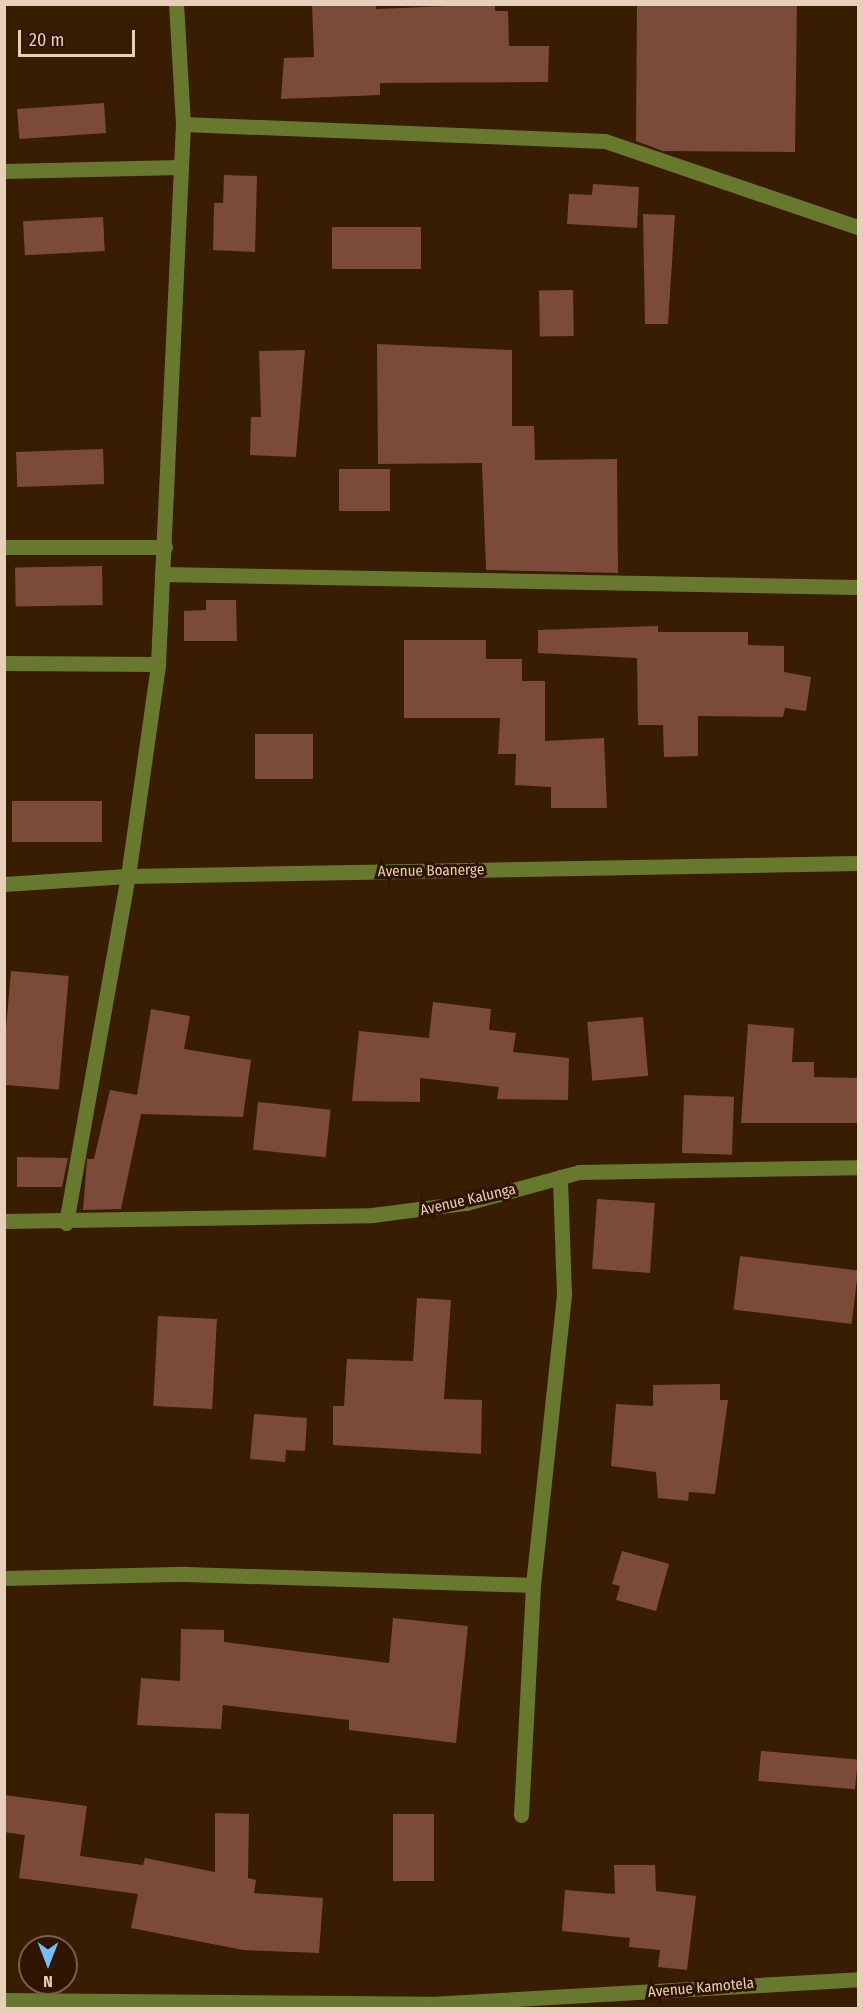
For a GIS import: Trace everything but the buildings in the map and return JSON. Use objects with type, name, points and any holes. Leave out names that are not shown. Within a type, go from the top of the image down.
[{"type":"street","points":[[66,1223],[128,876],[158,664],[183,124],[176,4]]},
{"type":"street","points":[[183,124],[606,141],[858,227]]},
{"type":"street","points":[[4,171],[180,167]]},
{"type":"street","points":[[4,546],[165,546]]},
{"type":"street","points":[[162,574],[858,587]]},
{"type":"street","points":[[4,663],[158,664]]},
{"type":"street","name":"Avenue Boanerge","points":[[4,884],[128,876],[858,863]]},
{"type":"street","name":"Avenue Kalunga","points":[[4,1221],[66,1223],[418,1212],[560,1177],[858,1167]]},
{"type":"street","points":[[521,1815],[533,1585],[564,1294],[560,1177]]},
{"type":"street","points":[[4,1578],[186,1574],[533,1585]]},
{"type":"street","name":"Avenue Kamotela","points":[[4,2000],[430,2004],[858,1979]]}]
